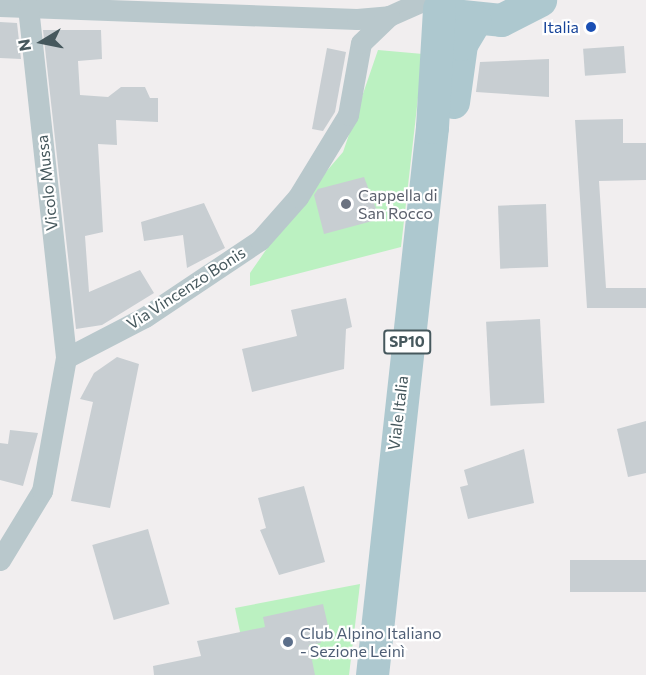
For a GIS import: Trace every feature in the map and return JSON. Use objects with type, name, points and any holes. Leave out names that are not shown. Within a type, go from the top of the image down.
[{"type":"main road","points":[[431,3],[475,21],[501,20],[540,0]]},
{"type":"main road","name":"Viale Italia","points":[[372,675],[432,127],[431,3]]},
{"type":"main road","name":"Viale Italia","points":[[377,675],[450,118],[462,44],[475,21]]},
{"type":"street","points":[[0,6],[274,7],[317,20],[388,16],[431,3]]},
{"type":"street","name":"Vicolo Mussa","points":[[28,7],[66,358]]},
{"type":"street","name":"Via Vincenzo Bonis","points":[[66,358],[146,317],[260,240],[298,197],[348,115],[361,43],[368,30],[388,16]]},
{"type":"street","points":[[0,560],[42,491],[66,358]]},
{"type":"green space","points":[[378,50],[423,54],[401,247],[250,286],[250,273],[295,208],[343,152]]},
{"type":"green space","points":[[360,584],[349,675],[249,675],[235,608]]},
{"type":"building","points":[[0,22],[17,23],[21,59],[0,58]]},
{"type":"building","points":[[43,30],[101,30],[102,59],[78,61],[80,95],[108,97],[121,87],[145,87],[150,98],[158,98],[158,122],[116,120],[117,145],[98,144],[103,232],[85,236],[89,292],[140,270],[154,293],[102,325],[76,329]]},
{"type":"building","points":[[624,46],[626,73],[585,76],[583,49]]},
{"type":"building","points":[[327,48],[346,52],[335,112],[323,131],[312,129]]},
{"type":"building","points":[[549,59],[549,97],[476,92],[480,62]]},
{"type":"building","points":[[623,119],[623,143],[646,143],[646,180],[599,181],[606,288],[646,288],[646,308],[587,308],[575,120]]},
{"type":"building","name":"Cappella di San Rocco","points":[[364,177],[380,219],[324,234],[314,195],[318,189]]},
{"type":"building","points":[[204,203],[225,248],[187,268],[183,235],[144,241],[141,222]]},
{"type":"building","points":[[546,204],[548,267],[500,269],[498,206]]},
{"type":"building","points":[[346,298],[352,327],[346,329],[344,369],[252,392],[242,349],[297,336],[291,310]]},
{"type":"building","points":[[540,319],[544,403],[490,406],[486,322]]},
{"type":"building","points":[[117,357],[139,364],[110,508],[71,501],[93,402],[80,399],[94,373]]},
{"type":"building","points":[[646,421],[646,473],[628,477],[617,429]]},
{"type":"building","points":[[10,430],[38,433],[23,486],[0,480],[0,443],[8,444]]},
{"type":"building","points":[[524,449],[534,503],[468,519],[460,487],[468,485],[464,470]]},
{"type":"building","points":[[304,486],[325,562],[279,575],[260,530],[266,528],[258,498]]},
{"type":"building","points":[[148,529],[169,604],[114,620],[92,545]]},
{"type":"building","points":[[570,560],[646,560],[646,592],[570,592]]},
{"type":"building","points":[[323,604],[329,630],[319,632],[321,643],[309,645],[315,675],[154,675],[153,666],[201,656],[197,641],[265,627],[263,617]]},
{"type":"place","name":"Italia","points":[[591,27]]},
{"type":"place","name":"Cappella di San Rocco","points":[[346,204]]},
{"type":"place","name":"Club Alpino Italiano - Sezione Leinì","points":[[288,642]]}]
